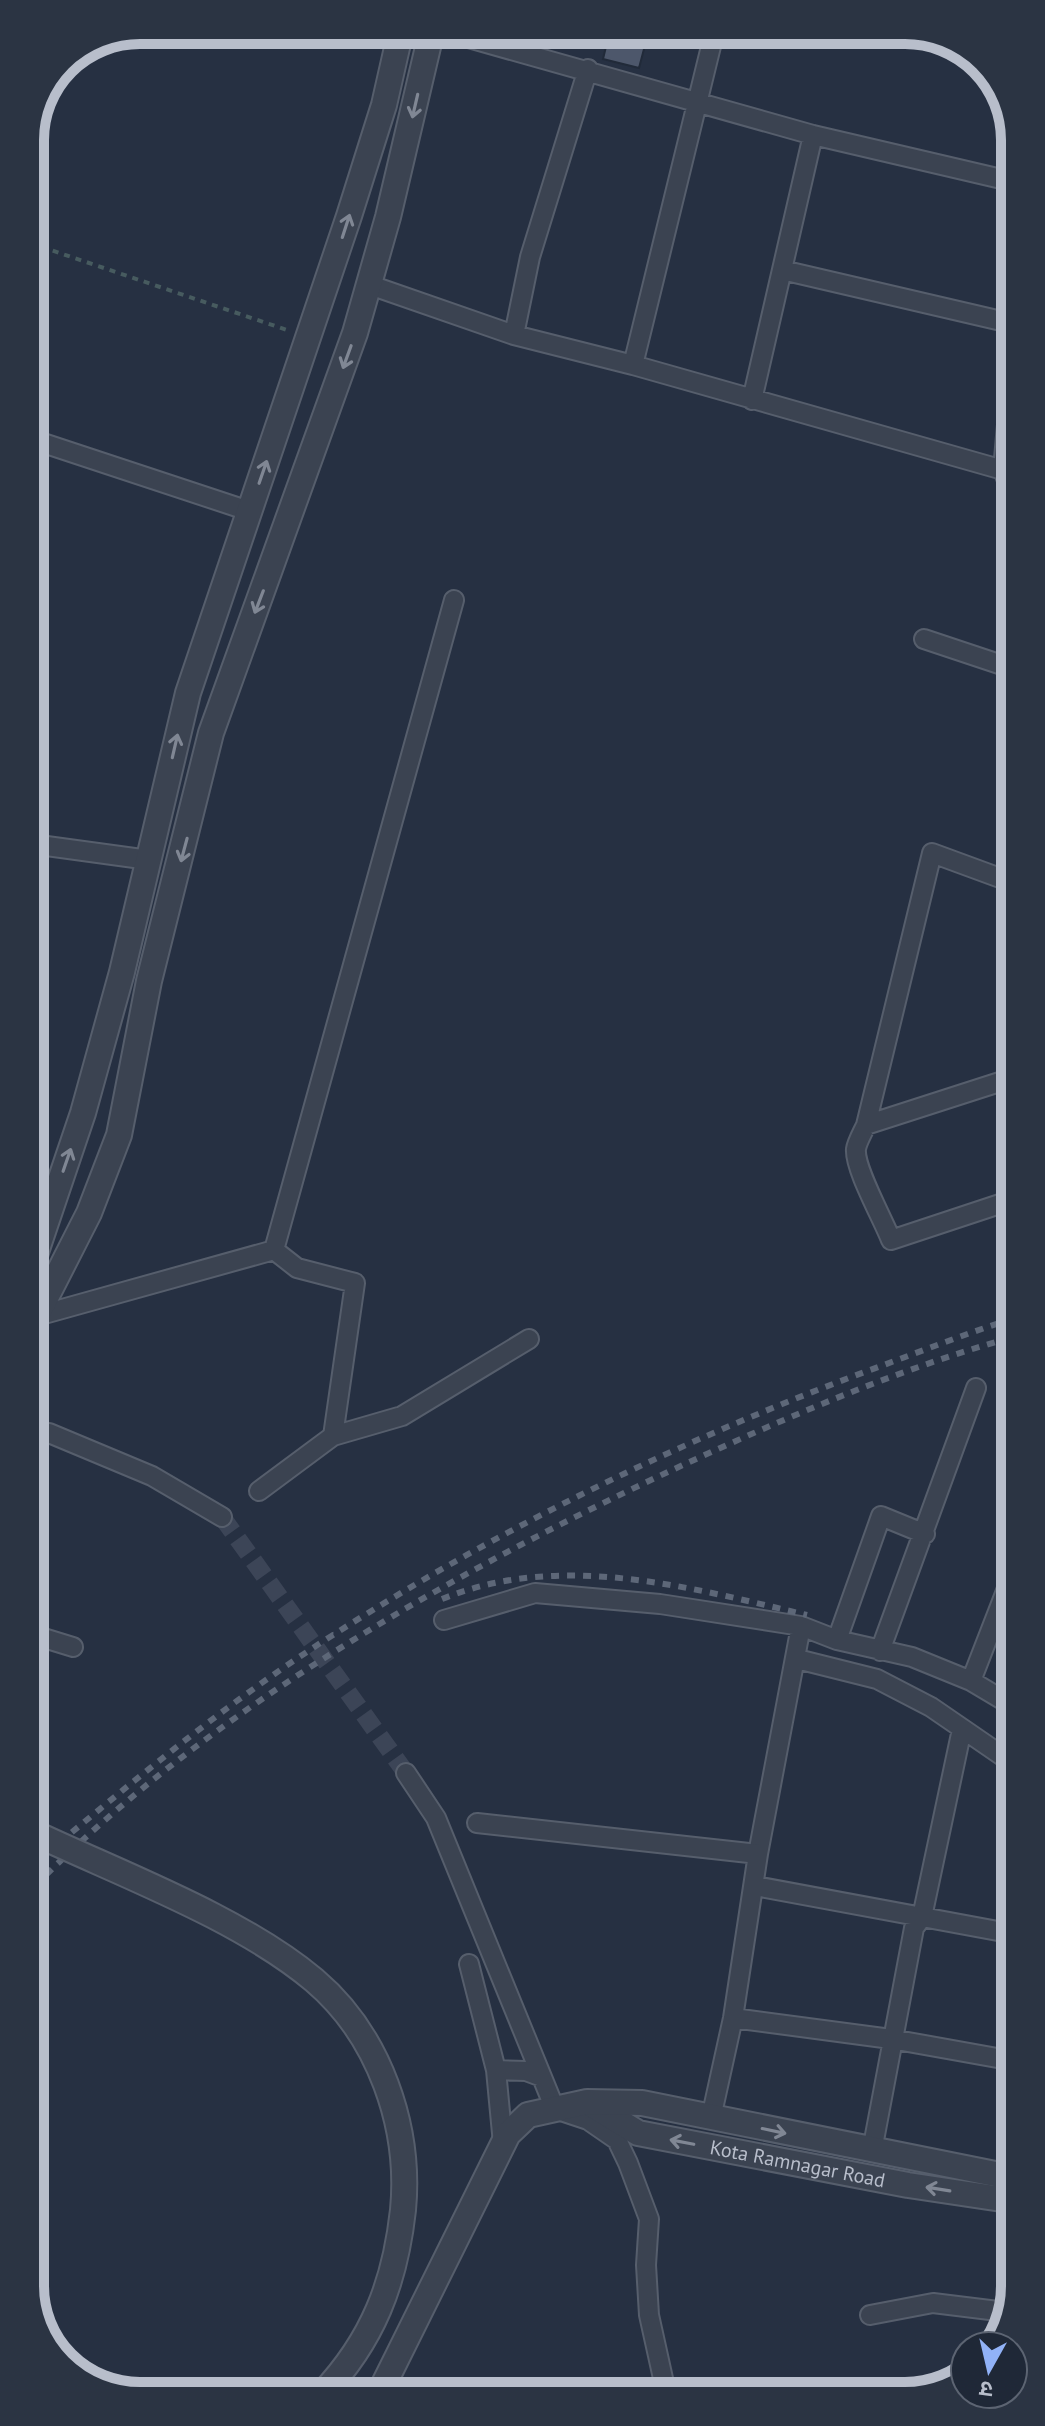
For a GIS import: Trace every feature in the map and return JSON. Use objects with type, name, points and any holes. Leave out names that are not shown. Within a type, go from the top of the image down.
[{"type":"street","points":[[44,1228],[83,1113],[149,860],[188,693],[384,105],[398,44]]},
{"type":"street","points":[[44,1301],[89,1213],[119,1135],[149,981],[211,733],[370,285],[429,44]]},
{"type":"street","points":[[493,44],[813,135],[1001,179]]},
{"type":"street","points":[[633,365],[712,44]]},
{"type":"street","points":[[514,335],[530,257],[588,69]]},
{"type":"street","points":[[752,400],[813,135]]},
{"type":"street","points":[[782,270],[1001,321]]},
{"type":"street","points":[[370,285],[514,335],[633,365],[1001,477]]},
{"type":"street","points":[[44,443],[249,511]]},
{"type":"street","points":[[274,1250],[454,600]]},
{"type":"street","points":[[924,639],[1001,665]]},
{"type":"street","points":[[44,846],[149,860]]},
{"type":"street","points":[[1001,878],[932,853],[866,1125],[856,1149],[861,1175],[876,1200],[891,1240],[1001,1204]]},
{"type":"street","points":[[866,1125],[1001,1082]]},
{"type":"street","points":[[44,1316],[274,1250]]},
{"type":"street","points":[[274,1250],[297,1268],[355,1283],[333,1436]]},
{"type":"street","points":[[259,1491],[333,1436],[402,1416],[529,1339]]},
{"type":"street","points":[[880,1651],[976,1388]]},
{"type":"street","points":[[49,1433],[152,1476],[222,1517]]},
{"type":"street","points":[[837,1640],[881,1516],[925,1534]]},
{"type":"street","points":[[444,1620],[535,1593],[660,1604],[801,1626],[837,1640],[912,1657],[971,1681],[1001,1699]]},
{"type":"street","points":[[971,1681],[1001,1604]]},
{"type":"street","points":[[711,2118],[733,2018],[758,1854],[801,1626]]},
{"type":"street","points":[[44,1638],[73,1647]]},
{"type":"street","points":[[797,1659],[877,1679],[931,1707],[1001,1755]]},
{"type":"street","points":[[872,2151],[914,1928],[922,1917],[962,1729]]},
{"type":"street","points":[[406,1773],[436,1818],[555,2109],[588,2120],[617,2140],[628,2163],[649,2219],[646,2265],[649,2315],[664,2382]]},
{"type":"street","points":[[477,1823],[758,1854]]},
{"type":"street","points":[[44,1838],[256,1940],[314,1981],[354,2024],[378,2065],[403,2145],[404,2199],[398,2253],[381,2306],[357,2352],[332,2382]]},
{"type":"street","points":[[755,1886],[1001,1932]]},
{"type":"street","points":[[469,1964],[496,2070],[503,2144]]},
{"type":"street","points":[[733,2018],[891,2039],[1001,2059]]},
{"type":"street","points":[[496,2070],[526,2071],[542,2077]]},
{"type":"street","points":[[385,2382],[503,2144],[528,2115],[587,2102],[642,2103],[1001,2175]]},
{"type":"street","name":"Kota Ramnagar Road","points":[[587,2102],[638,2133],[908,2185],[1001,2199]]},
{"type":"street","points":[[870,2315],[933,2303],[998,2311]]},
{"type":"path","points":[[44,248],[308,337]]},
{"type":"building","points":[[607,44],[645,44],[639,68],[603,59]]},
{"type":"tunnel","points":[[44,1431],[49,1433]]},
{"type":"tunnel","points":[[222,1517],[406,1773]]},
{"type":"railway","points":[[44,1856],[180,1744],[255,1688],[333,1635],[462,1558],[594,1488],[730,1426],[870,1370],[1001,1323]]},
{"type":"railway","points":[[44,1877],[102,1822],[175,1762],[253,1705],[417,1602],[587,1511],[753,1433],[882,1380],[1001,1341]]},
{"type":"railway","points":[[442,1599],[487,1585],[532,1577],[624,1578],[716,1594],[807,1615]]}]
